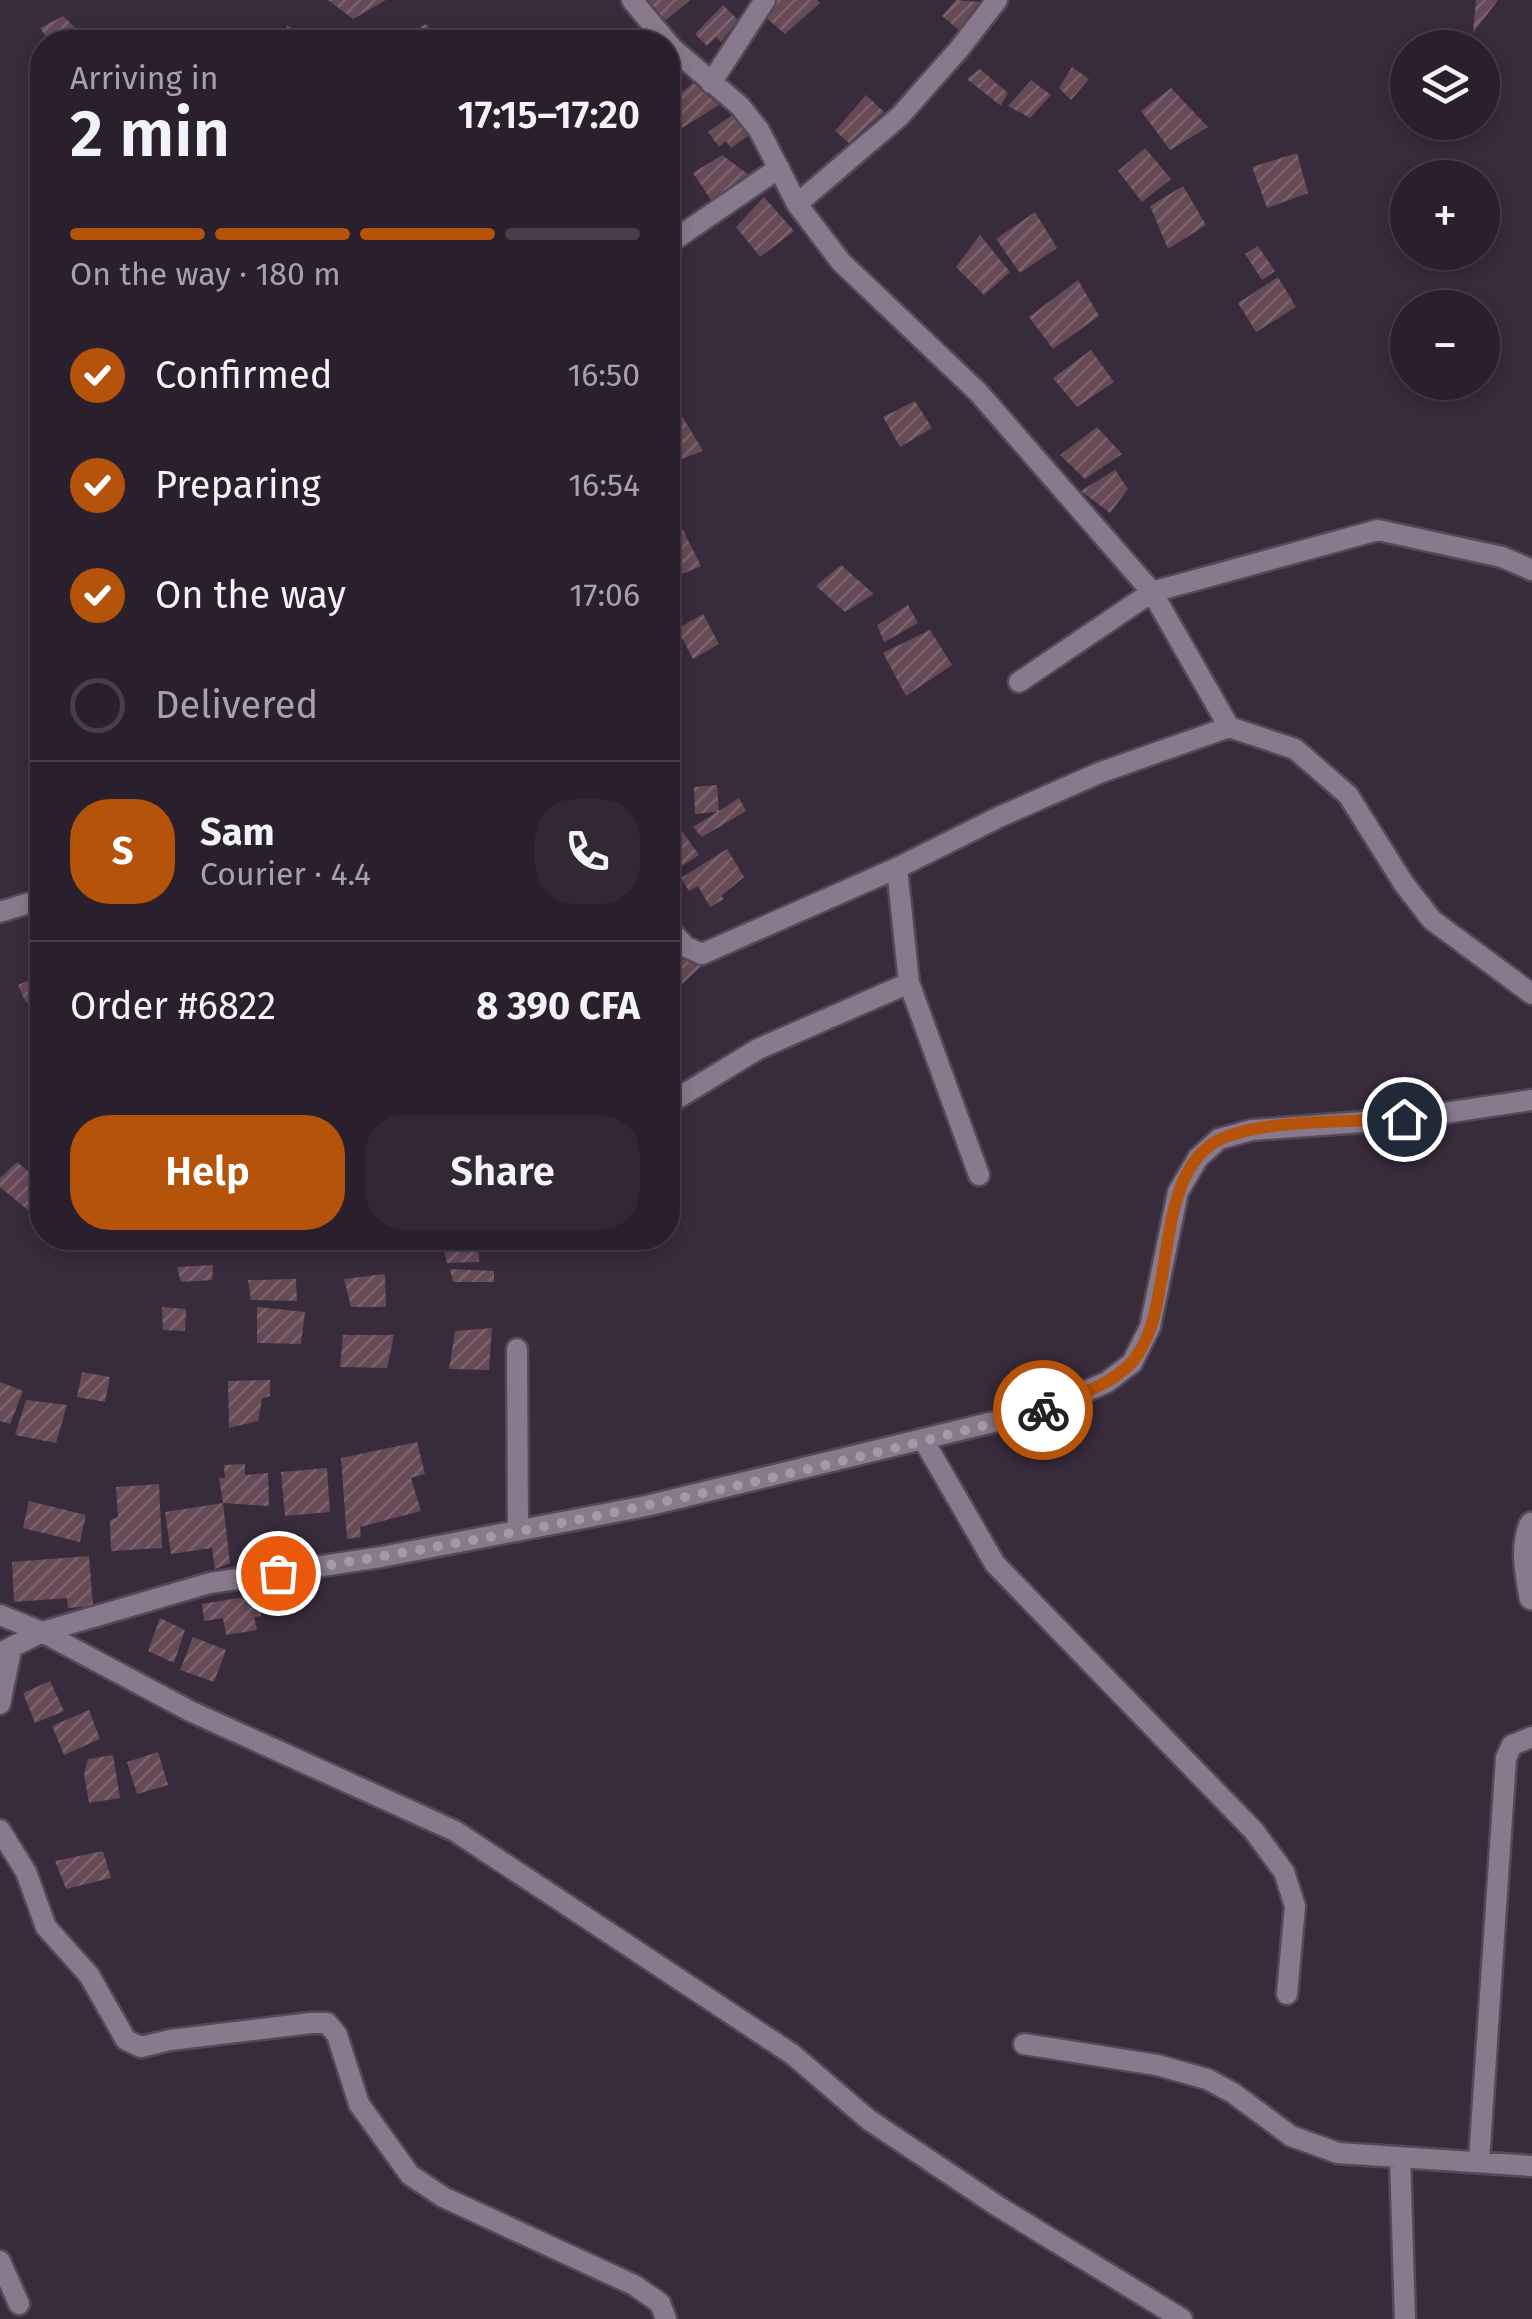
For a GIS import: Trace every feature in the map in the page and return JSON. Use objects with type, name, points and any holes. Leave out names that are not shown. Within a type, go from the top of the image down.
[{"type":"street","points":[[632,0],[657,30]]},
{"type":"street","points":[[710,84],[765,0]]},
{"type":"street","points":[[797,204],[900,116],[996,0]]},
{"type":"street","points":[[680,56],[740,106],[759,130],[797,204],[841,262],[978,392],[1152,592],[1229,727]]},
{"type":"street","points":[[680,236],[779,168]]},
{"type":"street","points":[[1019,682],[1152,592],[1378,530],[1502,557],[1532,570]]},
{"type":"street","points":[[680,941],[702,954],[897,868],[999,816],[1099,773],[1229,727],[1296,749],[1348,796],[1432,920],[1532,994]]},
{"type":"street","points":[[897,868],[909,983],[978,1175]]},
{"type":"street","points":[[0,912],[30,903]]},
{"type":"street","points":[[680,1097],[758,1049],[909,983]]},
{"type":"street","points":[[0,1704],[4,1649],[42,1632],[210,1583],[381,1557],[665,1502],[1042,1410],[1107,1382],[1132,1363],[1150,1327],[1178,1192],[1198,1158],[1220,1139],[1252,1130],[1404,1119],[1532,1100]]},
{"type":"street","points":[[517,1350],[518,1530]]},
{"type":"street","points":[[924,1441],[996,1564],[1254,1830],[1284,1872],[1295,1906],[1287,1994]]},
{"type":"street","points":[[1532,1525],[1526,1564],[1532,1598]]},
{"type":"street","points":[[0,1614],[42,1632],[190,1711],[455,1830],[792,2054],[869,2120],[998,2206],[1179,2318]]},
{"type":"street","points":[[1479,2162],[1506,1758],[1512,1745],[1532,1737]]},
{"type":"street","points":[[0,1830],[26,1872],[46,1927],[89,1975],[126,2040],[140,2048],[170,2040],[311,2022],[327,2024],[337,2035],[359,2104],[410,2174],[443,2197],[634,2284],[660,2303],[666,2319]]},
{"type":"street","points":[[1024,2044],[1157,2065],[1207,2079],[1233,2093],[1290,2136],[1338,2152],[1532,2166]]},
{"type":"street","points":[[1400,2157],[1405,2319]]},
{"type":"street","points":[[0,2261],[19,2304]]},
{"type":"building","points":[[328,0],[386,0],[353,19]]},
{"type":"building","points":[[644,0],[690,0],[666,20]]},
{"type":"building","points":[[776,0],[820,3],[785,34],[764,16]]},
{"type":"building","points":[[956,0],[980,2],[959,30],[942,16]]},
{"type":"building","points":[[1476,0],[1498,0],[1475,30]]},
{"type":"building","points":[[723,5],[738,20],[721,42],[716,37],[707,46],[695,34]]},
{"type":"building","points":[[63,16],[78,30],[41,30]]},
{"type":"building","points":[[1072,67],[1089,79],[1071,100],[1059,88]]},
{"type":"building","points":[[980,69],[1008,93],[1001,106],[967,79]]},
{"type":"building","points":[[1031,80],[1051,95],[1030,118],[1008,106]]},
{"type":"building","points":[[693,83],[719,105],[680,129],[680,94]]},
{"type":"building","points":[[1171,88],[1208,127],[1170,150],[1141,111]]},
{"type":"building","points":[[866,95],[884,112],[849,143],[835,131]]},
{"type":"building","points":[[748,104],[763,125],[731,148],[726,141],[719,147],[708,132]]},
{"type":"building","points":[[1145,148],[1171,179],[1142,202],[1118,171]]},
{"type":"building","points":[[1297,153],[1308,193],[1267,208],[1252,167]]},
{"type":"building","points":[[722,155],[749,175],[711,200],[693,173]]},
{"type":"building","points":[[1183,186],[1206,225],[1168,249],[1150,206]]},
{"type":"building","points":[[764,197],[794,231],[760,257],[736,227]]},
{"type":"building","points":[[1035,212],[1057,248],[1020,273],[996,239]]},
{"type":"building","points":[[980,235],[1010,272],[984,295],[956,267]]},
{"type":"building","points":[[1258,246],[1275,271],[1262,280],[1245,254]]},
{"type":"building","points":[[1278,277],[1296,307],[1256,332],[1238,303]]},
{"type":"building","points":[[1078,280],[1099,316],[1053,349],[1029,317]]},
{"type":"building","points":[[1091,350],[1114,382],[1077,407],[1053,378]]},
{"type":"building","points":[[915,401],[932,428],[900,447],[883,417]]},
{"type":"building","points":[[680,417],[703,451],[680,460]]},
{"type":"building","points":[[1097,427],[1122,454],[1085,479],[1060,455]]},
{"type":"building","points":[[1115,470],[1128,489],[1110,513],[1081,491]]},
{"type":"building","points":[[683,530],[701,566],[680,575]]},
{"type":"building","points":[[841,565],[874,594],[845,612],[816,586]]},
{"type":"building","points":[[908,605],[918,623],[884,642],[877,625]]},
{"type":"building","points":[[703,614],[719,644],[693,659],[680,627]]},
{"type":"building","points":[[930,630],[952,665],[906,696],[883,653]]},
{"type":"building","points":[[717,785],[719,811],[739,798],[746,811],[702,837],[693,827],[717,812],[695,814],[694,787]]},
{"type":"building","points":[[680,828],[699,855],[680,867]]},
{"type":"building","points":[[727,849],[744,877],[721,896],[724,899],[710,907],[698,886],[689,891],[681,878]]},
{"type":"building","points":[[680,930],[692,944],[696,940],[711,957],[680,986]]},
{"type":"building","points":[[30,980],[30,1001],[26,1003],[18,985]]},
{"type":"building","points":[[17,1162],[30,1172],[30,1212],[0,1187],[0,1178]]},
{"type":"building","points":[[444,1250],[478,1250],[479,1262],[447,1263]]},
{"type":"building","points":[[213,1265],[212,1280],[181,1282],[177,1267]]},
{"type":"building","points":[[450,1269],[494,1271],[494,1282],[453,1282]]},
{"type":"building","points":[[385,1274],[386,1307],[351,1307],[344,1279]]},
{"type":"building","points":[[296,1279],[297,1301],[251,1300],[248,1280]]},
{"type":"building","points":[[162,1307],[186,1309],[185,1331],[163,1330]]},
{"type":"building","points":[[257,1307],[305,1312],[301,1344],[257,1343]]},
{"type":"building","points":[[492,1328],[489,1370],[449,1369],[455,1331]]},
{"type":"building","points":[[343,1335],[394,1335],[387,1368],[340,1367]]},
{"type":"building","points":[[82,1372],[110,1377],[105,1402],[77,1397]]},
{"type":"building","points":[[270,1380],[270,1396],[262,1399],[258,1421],[229,1428],[228,1381]]},
{"type":"building","points":[[0,1382],[23,1391],[10,1424],[0,1421]]},
{"type":"building","points":[[26,1400],[67,1405],[56,1443],[15,1435]]},
{"type":"building","points":[[417,1442],[425,1474],[411,1478],[421,1511],[360,1527],[361,1537],[347,1539],[341,1458]]},
{"type":"building","points":[[245,1464],[245,1475],[268,1473],[269,1506],[223,1503],[219,1478],[225,1478],[224,1465]]},
{"type":"building","points":[[327,1468],[330,1512],[285,1516],[281,1472]]},
{"type":"building","points":[[159,1484],[162,1548],[111,1551],[110,1520],[118,1517],[116,1487]]},
{"type":"building","points":[[29,1501],[86,1515],[80,1542],[23,1528]]},
{"type":"building","points":[[223,1503],[230,1563],[215,1569],[212,1548],[171,1554],[165,1512]]},
{"type":"building","points":[[89,1556],[93,1606],[68,1608],[67,1598],[14,1602],[12,1562]]},
{"type":"building","points":[[258,1595],[261,1616],[254,1617],[257,1630],[226,1635],[223,1618],[204,1621],[202,1604]]},
{"type":"building","points":[[160,1618],[185,1630],[174,1663],[148,1651]]},
{"type":"building","points":[[193,1637],[226,1650],[214,1682],[180,1670]]},
{"type":"building","points":[[50,1681],[64,1711],[35,1723],[23,1693]]},
{"type":"building","points":[[89,1710],[100,1739],[64,1755],[52,1726]]},
{"type":"building","points":[[158,1752],[168,1785],[137,1794],[127,1762]]},
{"type":"building","points":[[113,1755],[120,1798],[89,1803],[84,1774],[88,1759]]},
{"type":"building","points":[[103,1851],[111,1878],[66,1889],[55,1861]]},
{"type":"way so far","points":[[278,1573],[646,1506],[1043,1410]]},
{"type":"route","points":[[1043,1410],[1107,1382],[1132,1363],[1150,1327],[1178,1192],[1198,1158],[1220,1139],[1252,1130],[1404,1119]]}]
